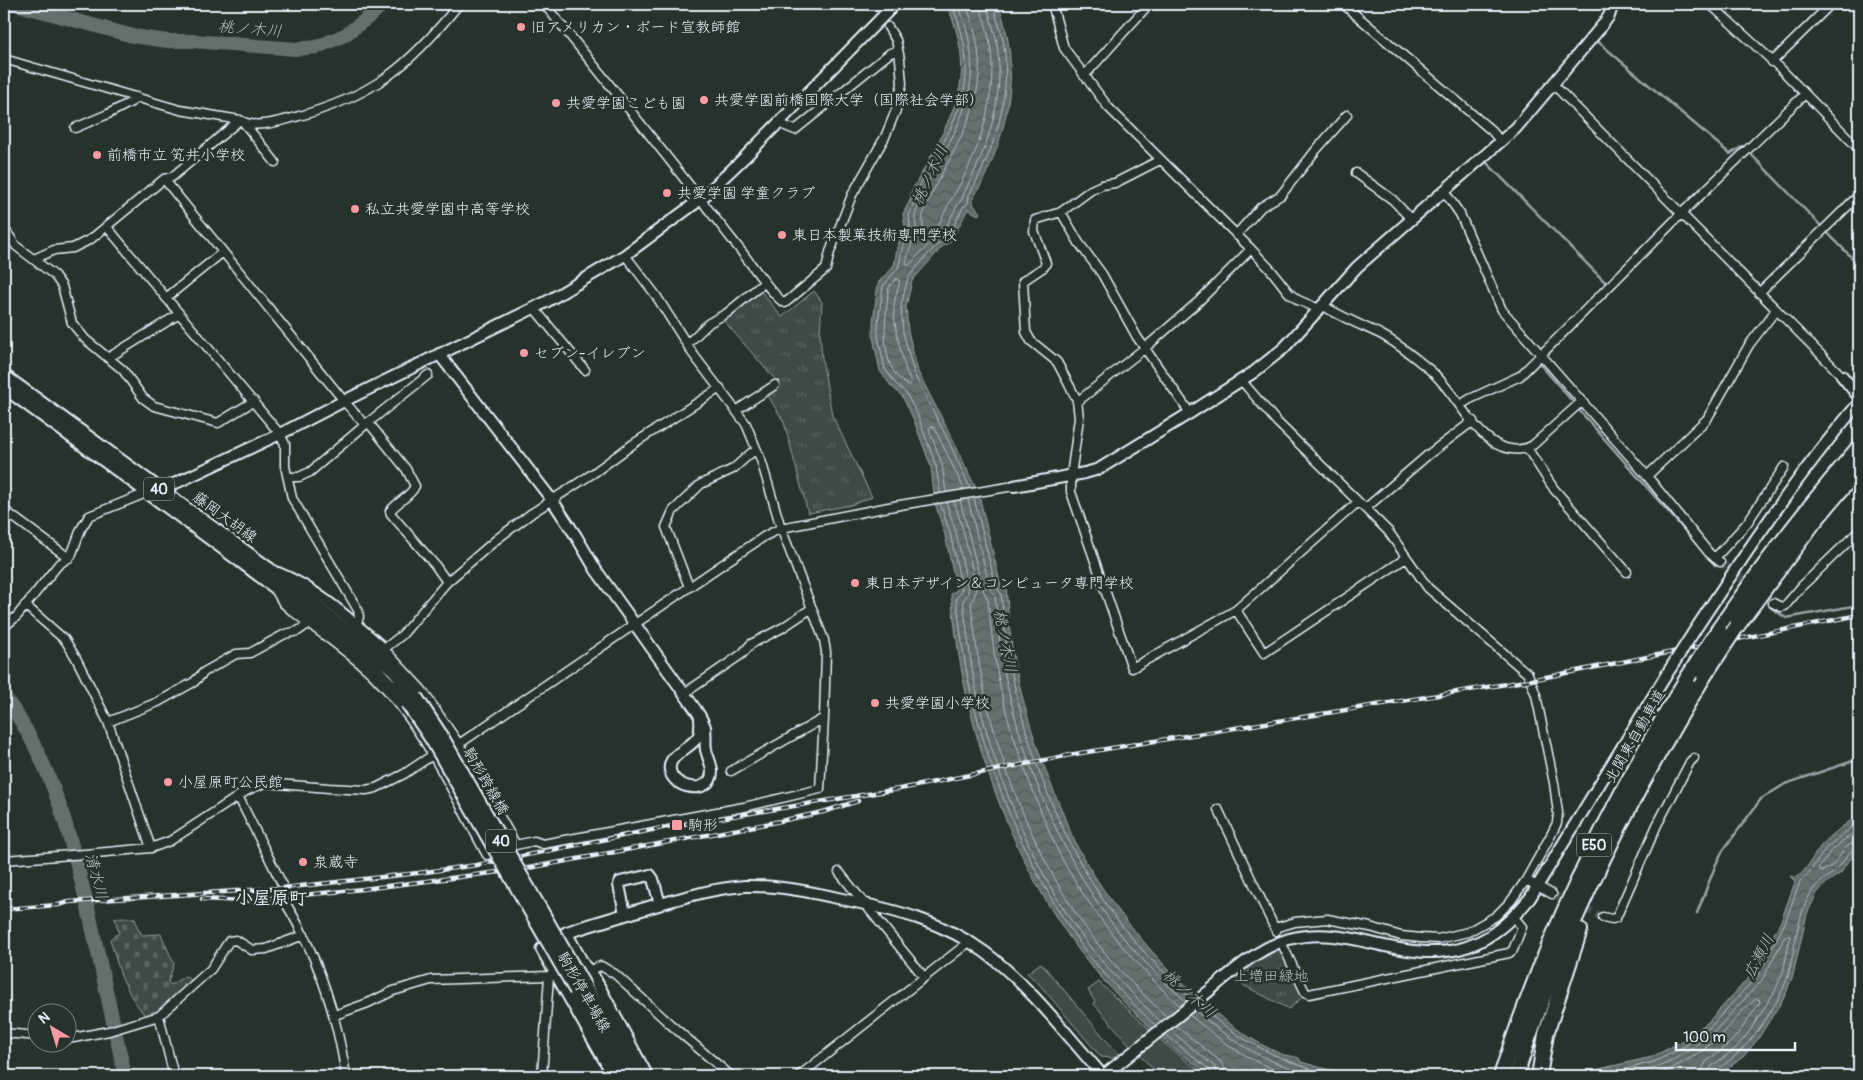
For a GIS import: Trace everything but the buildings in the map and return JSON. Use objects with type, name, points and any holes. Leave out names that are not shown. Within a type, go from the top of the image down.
[{"type":"highway","name":"北関東自動車道","points":[[1501,1076],[1520,1022],[1564,911],[1598,837],[1626,783],[1688,677],[1719,629],[1803,513],[1859,447]]},
{"type":"highway","name":"北関東自動車道","points":[[1516,1076],[1535,1020],[1576,917],[1637,791],[1704,676],[1737,626],[1804,535],[1859,468]]},
{"type":"highway","points":[[1539,1076],[1544,1042],[1584,920],[1637,791]]},
{"type":"main road","name":"藤岡大胡線","points":[[4,376],[155,491],[361,654],[412,700]]},
{"type":"main road","name":"藤岡大胡線","points":[[4,387],[269,569],[394,670],[412,700]]},
{"type":"main road","name":"駒形跨線橋","points":[[412,700],[441,735],[581,989]]},
{"type":"main road","name":"駒形停車場線","points":[[614,1076],[552,975],[542,948],[566,934],[660,904]]},
{"type":"main road","name":"駒形停車場線","points":[[566,934],[584,966],[590,970],[647,1076]]},
{"type":"main road","name":"40","points":[[581,989],[624,1076]]},
{"type":"main road","name":"40","points":[[581,989],[605,1019],[635,1076]]},
{"type":"street","points":[[4,59],[189,112],[260,124],[283,121],[318,111],[355,97],[386,78],[409,60],[459,4]]},
{"type":"street","points":[[544,4],[701,198],[765,282],[781,301],[785,302],[826,269],[830,252],[852,195],[886,137],[896,110],[902,84],[896,40],[888,26]]},
{"type":"street","points":[[4,627],[17,616],[58,565],[69,558],[84,522],[89,516],[155,491],[280,434],[344,400],[534,308],[626,255],[701,198],[895,4]]},
{"type":"street","points":[[1052,4],[1062,44],[1068,55],[1113,113],[1236,234],[1271,270],[1289,293],[1381,335],[1397,345],[1430,371],[1488,439],[1505,448],[1528,448],[1540,440],[1581,402]]},
{"type":"street","points":[[1084,76],[1149,4]]},
{"type":"street","points":[[1344,4],[1492,132],[1501,142]]},
{"type":"street","points":[[4,860],[151,848],[170,841],[238,796],[265,783],[366,790],[376,788],[404,774],[431,755],[459,744],[765,536],[782,528],[894,506],[1071,476],[1099,469],[1190,413],[1284,348],[1357,267],[1501,142],[1524,119],[1601,27],[1613,4]]},
{"type":"street","points":[[1710,4],[1805,94],[1859,149]]},
{"type":"street","points":[[1772,62],[1830,4]]},
{"type":"street","points":[[778,123],[795,130],[890,53],[898,51]]},
{"type":"street","points":[[1553,84],[1842,376],[1859,397]]},
{"type":"street","points":[[1460,405],[1516,378],[1541,356],[1805,94]]},
{"type":"street","points":[[76,128],[134,101],[136,98]]},
{"type":"street","points":[[1236,234],[1261,207],[1281,195],[1346,115]]},
{"type":"street","points":[[242,122],[275,162]]},
{"type":"street","points":[[34,259],[54,250],[73,248],[91,239],[164,179],[172,177],[242,122]]},
{"type":"street","points":[[1160,160],[1115,182],[1091,190],[1061,212],[1034,220],[1034,231],[1046,263],[1044,267],[1023,281],[1025,327],[1031,341],[1056,362],[1077,402],[1078,432],[1071,476],[1071,492],[1132,668],[1236,610],[1358,502]]},
{"type":"street","points":[[1356,173],[1393,200],[1411,220]]},
{"type":"street","points":[[164,179],[344,400],[367,423],[406,469],[415,486],[413,490],[395,505],[390,511],[391,514],[436,565],[447,582]]},
{"type":"street","points":[[1444,191],[1460,214],[1502,310],[1647,476],[1717,560],[1752,516],[1784,467]]},
{"type":"street","points":[[1759,293],[1859,195]]},
{"type":"street","points":[[1061,212],[1102,274],[1145,348],[1190,413]]},
{"type":"street","points":[[107,227],[280,434],[286,444],[285,466],[289,477],[292,498],[358,610],[359,617],[356,625]]},
{"type":"street","points":[[4,230],[16,246],[54,275],[62,286],[72,323],[85,339],[122,370],[143,398],[154,406],[218,423],[254,401]]},
{"type":"street","points":[[1077,402],[1145,348],[1198,302],[1251,250]]},
{"type":"street","points":[[166,298],[223,252]]},
{"type":"street","points":[[276,588],[278,596],[284,603],[372,675],[394,699],[411,722],[431,755],[487,855],[534,840],[543,844],[744,807],[820,789],[826,652],[824,640],[782,528],[757,451],[746,424],[737,410],[693,354],[626,255]]},
{"type":"street","points":[[688,344],[709,323],[727,313],[765,282]]},
{"type":"street","points":[[534,308],[585,370]]},
{"type":"street","points":[[1647,476],[1707,419],[1749,344],[1776,310]]},
{"type":"street","points":[[108,358],[180,314]]},
{"type":"street","points":[[439,354],[552,500],[596,570],[700,716],[705,727],[707,752],[712,773],[707,782],[689,787],[678,782],[671,772],[670,765],[673,759],[697,737],[701,726],[700,716]]},
{"type":"street","points":[[289,477],[305,475],[428,375]]},
{"type":"street","points":[[1218,809],[1276,930],[1294,922],[1327,919],[1370,927],[1401,936],[1438,939],[1468,932],[1496,916],[1511,901],[1526,880],[1558,820],[1554,783],[1531,680],[1523,668],[1428,588],[1388,532],[1266,410],[1240,380]]},
{"type":"street","points":[[737,410],[775,384]]},
{"type":"street","points":[[384,649],[402,635],[447,582],[497,539],[633,444],[720,388]]},
{"type":"street","points":[[626,914],[619,885],[623,880],[650,875],[653,879],[660,904],[716,889],[745,886],[810,891],[913,916],[969,942],[1001,966],[1021,984],[1103,1076],[1226,977],[1264,950],[1277,944],[1316,935],[1342,936],[1401,950],[1438,953],[1480,942],[1500,930],[1514,917],[1537,886],[1693,633],[1792,486],[1859,403]]},
{"type":"street","points":[[1366,508],[1428,454],[1472,421]]},
{"type":"street","points":[[1528,448],[1554,488],[1627,572]]},
{"type":"street","points":[[689,587],[666,527],[674,511],[701,484],[733,469],[757,451]]},
{"type":"street","points":[[4,510],[69,558]]},
{"type":"street","points":[[1773,603],[1781,607],[1785,606],[1800,587],[1859,530]]},
{"type":"street","points":[[1236,610],[1264,653],[1406,558]]},
{"type":"street","points":[[269,569],[290,577],[308,588],[356,625],[384,649],[422,690],[459,744],[516,845]]},
{"type":"street","points":[[25,605],[65,640],[108,722],[151,848]]},
{"type":"street","points":[[685,693],[742,654],[751,644],[782,628],[812,608]]},
{"type":"street","points":[[108,722],[158,702],[194,682],[204,672],[236,654],[250,653],[285,634],[298,631],[306,622]]},
{"type":"street","points":[[731,772],[824,718]]},
{"type":"street","points":[[1602,917],[1616,918],[1657,825],[1690,762],[1694,758]]},
{"type":"street","points":[[238,796],[282,884]]},
{"type":"street","points":[[839,872],[862,903],[924,977]]},
{"type":"street","points":[[1526,880],[1552,894]]},
{"type":"street","points":[[285,902],[304,935],[335,1015],[346,1076]]},
{"type":"street","points":[[1284,948],[1305,992],[1309,994],[1509,953],[1513,950],[1522,927],[1514,917]]},
{"type":"street","points":[[78,1038],[159,1016],[211,969],[229,941],[236,940],[252,950],[266,949],[304,935]]},
{"type":"street","points":[[798,1076],[969,942]]},
{"type":"street","points":[[590,970],[601,966],[615,974],[731,1076]]},
{"type":"street","points":[[335,1015],[368,1003],[393,991],[431,980],[552,975],[542,1076]]},
{"type":"street","points":[[159,1016],[174,1076]]},
{"type":"street","points":[[4,1033],[28,1035]]},
{"type":"green space","points":[[760,290],[782,317],[814,291],[822,302],[820,333],[822,359],[832,415],[872,497],[851,505],[808,513],[784,422],[767,394],[780,385],[724,321]]},
{"type":"green space","points":[[115,918],[135,918],[137,927],[142,935],[161,934],[174,964],[168,982],[171,985],[185,976],[194,982],[158,1014],[146,1017],[132,998],[121,976],[110,939],[119,933]]},
{"type":"green space","name":"上増田緑地","points":[[1281,948],[1304,996],[1289,1009],[1245,986],[1234,977],[1256,961]]},
{"type":"green space","points":[[1041,963],[1118,1054],[1114,1058],[1101,1057],[1039,984],[1027,973]]},
{"type":"green space","points":[[1099,982],[1165,1044],[1206,1076],[1160,1076],[1094,1004],[1095,1002],[1088,990]]},
{"type":"water","points":[[946,4],[998,4],[1006,28],[1010,53],[1008,103],[996,151],[974,197],[973,204],[980,213],[978,215],[968,209],[951,241],[942,247],[912,281],[906,306],[908,331],[918,372],[979,495],[1001,586],[1006,588],[1013,653],[1021,692],[1048,778],[1069,829],[1093,874],[1124,917],[1169,970],[1207,1006],[1265,1047],[1281,1054],[1299,1058],[1301,1062],[1352,1076],[1209,1076],[1172,1047],[1110,987],[1069,936],[1027,866],[994,790],[970,711],[962,673],[951,594],[957,590],[945,535],[935,503],[931,467],[913,418],[902,396],[891,386],[880,371],[873,337],[878,283],[894,265],[897,248],[905,227],[903,214],[911,198],[910,194],[944,130],[959,90],[962,69],[960,46]]},
{"type":"water","points":[[1859,815],[1859,851],[1846,864],[1841,873],[1826,883],[1817,893],[1807,914],[1793,975],[1785,996],[1758,1039],[1744,1056],[1716,1076],[1552,1076],[1562,1072],[1590,1071],[1652,1057],[1684,1040],[1708,1022],[1753,973],[1781,921],[1795,882],[1790,876],[1796,878],[1800,875],[1823,844],[1844,825]]},
{"type":"waterway","name":"桃ノ木川","points":[[15,4],[133,36],[167,41],[193,41],[296,49],[317,47],[345,35],[383,4]]},
{"type":"waterway","points":[[1596,40],[1730,154],[1743,146],[1859,265]]},
{"type":"waterway","points":[[1486,162],[1606,283]]},
{"type":"waterway","points":[[1539,363],[1572,401]]},
{"type":"waterway","points":[[1579,410],[1715,565]]},
{"type":"waterway","points":[[1770,607],[1786,618],[1859,605]]},
{"type":"waterway","name":"清水川","points":[[4,696],[21,721],[48,774],[68,830],[90,917],[125,1076]]},
{"type":"waterway","points":[[1697,913],[1722,852],[1761,799],[1785,784],[1859,759]]},
{"type":"tunnel","points":[[876,4],[888,27]]},
{"type":"tunnel","points":[[1720,562],[1773,603]]},
{"type":"tunnel","points":[[1552,894],[1603,917]]},
{"type":"railway","points":[[4,909],[58,905],[69,902],[283,888],[477,865],[677,825],[905,788],[1075,754],[1531,680],[1859,615]]},
{"type":"railway","points":[[202,899],[244,901],[363,889],[523,869],[771,823],[823,812],[858,801]]},
{"type":"place","name":"旧アメリカン・ボード宣教師館","points":[[521,27]]},
{"type":"place","name":"共愛学園前橋国際大学（国際社会学部）","points":[[704,100]]},
{"type":"place","name":"共愛学園こども園","points":[[556,103]]},
{"type":"place","name":"前橋市立 笂井小学校","points":[[97,155]]},
{"type":"place","name":"共愛学園 学童クラブ","points":[[667,193]]},
{"type":"place","name":"私立共愛学園中高等学校","points":[[355,209]]},
{"type":"place","name":"東日本製菓技術専門学校","points":[[782,235]]},
{"type":"place","name":"セブン-イレブン","points":[[524,353]]},
{"type":"place","name":"東日本デザイン＆コンピュータ専門学校","points":[[855,583]]},
{"type":"place","name":"共愛学園小学校","points":[[875,703]]},
{"type":"place","name":"小屋原町公民館","points":[[168,782]]},
{"type":"place","name":"駒形","points":[[677,825]]},
{"type":"place","name":"泉蔵寺","points":[[303,862]]},
{"type":"district","name":"小屋原町","points":[[271,898]]},
{"type":"water label","name":"広瀬川","points":[[1758,956]]}]
